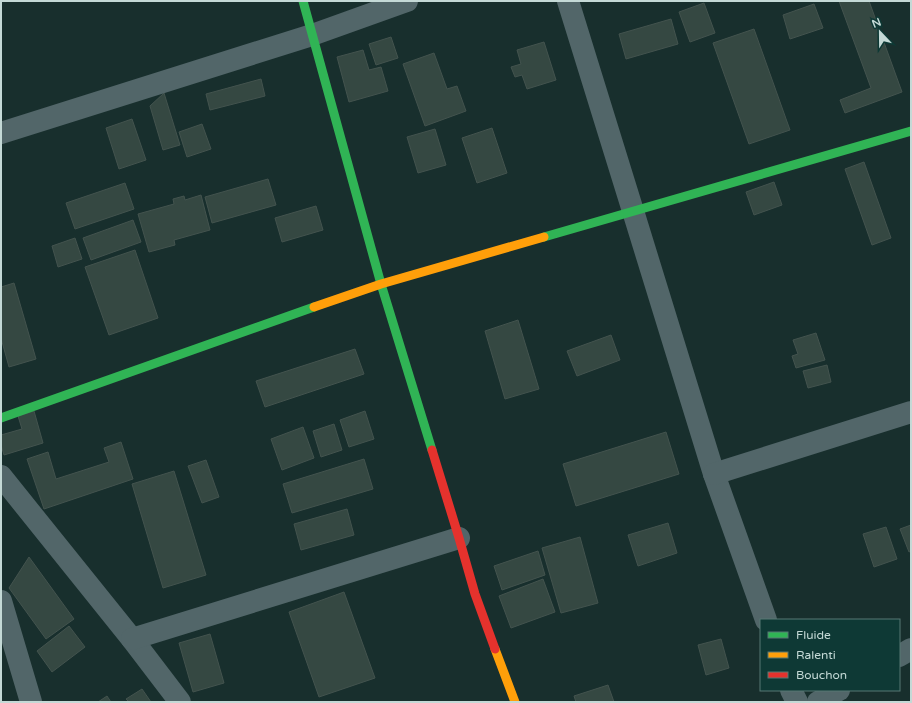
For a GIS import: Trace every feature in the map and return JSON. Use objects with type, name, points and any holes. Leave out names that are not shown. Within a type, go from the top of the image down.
[{"type":"street","points":[[303,1],[381,284],[475,594],[515,702]]},
{"type":"street","points":[[1,133],[312,35],[408,1]]},
{"type":"street","points":[[568,1],[714,474],[766,619]]},
{"type":"street","points":[[1,418],[381,284],[911,131]]},
{"type":"street","points":[[714,474],[911,412]]},
{"type":"street","points":[[1,476],[132,639],[180,702]]},
{"type":"street","points":[[132,639],[459,538]]},
{"type":"street","points":[[1,601],[31,702]]},
{"type":"street","points":[[900,655],[911,649]]},
{"type":"street","points":[[792,691],[797,702]]},
{"type":"street","points":[[818,702],[838,691]]},
{"type":"building","points":[[839,1],[869,1],[902,92],[845,113],[840,100],[871,88]]},
{"type":"building","points":[[704,3],[715,33],[690,42],[679,12]]},
{"type":"building","points":[[814,4],[823,28],[790,39],[783,15]]},
{"type":"building","points":[[671,19],[678,44],[626,59],[619,34]]},
{"type":"building","points":[[754,29],[790,130],[749,144],[713,43]]},
{"type":"building","points":[[391,37],[398,58],[376,65],[369,44]]},
{"type":"building","points":[[544,42],[556,80],[527,89],[522,75],[515,77],[511,67],[521,64],[517,50]]},
{"type":"building","points":[[363,50],[369,70],[381,67],[388,91],[349,102],[337,57]]},
{"type":"building","points":[[434,53],[447,89],[457,86],[466,111],[425,126],[403,64]]},
{"type":"building","points":[[261,79],[265,96],[210,110],[206,94]]},
{"type":"building","points":[[164,93],[180,145],[163,150],[150,106]]},
{"type":"building","points":[[132,119],[146,160],[119,169],[106,128]]},
{"type":"building","points":[[202,124],[211,149],[187,157],[179,132]]},
{"type":"building","points":[[492,128],[507,173],[477,183],[462,138]]},
{"type":"building","points":[[435,129],[446,165],[418,173],[407,137]]},
{"type":"building","points":[[864,162],[891,238],[872,245],[845,169]]},
{"type":"building","points":[[268,179],[276,205],[212,223],[205,197]]},
{"type":"building","points":[[774,182],[782,205],[754,215],[746,192]]},
{"type":"building","points":[[125,183],[134,209],[75,229],[66,203]]},
{"type":"building","points":[[201,195],[210,230],[174,240],[175,245],[149,252],[138,214],[174,204],[173,199],[184,196],[185,200]]},
{"type":"building","points":[[316,206],[323,230],[282,242],[275,218]]},
{"type":"building","points":[[133,220],[141,242],[91,260],[83,238]]},
{"type":"building","points":[[75,238],[82,259],[58,267],[52,246]]},
{"type":"building","points":[[135,250],[158,318],[109,335],[85,267]]},
{"type":"building","points":[[14,283],[36,359],[9,367],[1,338],[1,287]]},
{"type":"building","points":[[518,320],[539,389],[505,399],[485,331]]},
{"type":"building","points":[[816,333],[825,360],[796,368],[792,356],[798,354],[793,340]]},
{"type":"building","points":[[611,335],[620,360],[577,376],[567,351]]},
{"type":"building","points":[[355,349],[364,374],[265,407],[256,381]]},
{"type":"building","points":[[827,365],[831,382],[808,388],[803,371]]},
{"type":"building","points":[[34,411],[43,443],[4,455],[1,445],[1,435],[22,429],[18,416]]},
{"type":"building","points":[[365,411],[374,439],[349,447],[340,420]]},
{"type":"building","points":[[334,424],[342,450],[321,457],[313,431]]},
{"type":"building","points":[[303,427],[314,458],[282,470],[271,439]]},
{"type":"building","points":[[666,432],[679,474],[576,506],[563,464]]},
{"type":"building","points":[[121,442],[133,479],[44,509],[27,459],[48,452],[56,479],[109,462],[104,448]]},
{"type":"building","points":[[364,459],[373,489],[292,513],[283,484]]},
{"type":"building","points":[[206,460],[219,497],[202,503],[188,466]]},
{"type":"building","points":[[174,471],[206,575],[163,588],[132,484]]},
{"type":"building","points":[[347,509],[354,535],[301,550],[294,524]]},
{"type":"building","points":[[668,523],[677,553],[638,566],[628,535]]},
{"type":"building","points":[[911,525],[911,551],[909,552],[900,529]]},
{"type":"building","points":[[886,527],[897,559],[874,567],[863,534]]},
{"type":"building","points":[[580,537],[598,603],[561,613],[542,548]]},
{"type":"building","points":[[538,551],[545,575],[502,590],[494,566]]},
{"type":"building","points":[[29,557],[74,619],[46,639],[9,588]]},
{"type":"building","points":[[543,579],[555,612],[511,628],[499,596]]},
{"type":"building","points":[[344,592],[375,678],[319,697],[289,612]]},
{"type":"building","points":[[69,626],[85,647],[52,672],[37,651]]},
{"type":"building","points":[[210,634],[224,683],[193,692],[179,643]]},
{"type":"building","points":[[721,639],[729,668],[706,675],[698,645]]},
{"type":"building","points":[[608,685],[614,702],[576,702],[574,696]]},
{"type":"building","points":[[142,689],[151,702],[129,702],[126,699]]},
{"type":"building","points":[[107,696],[111,702],[98,702]]},
{"type":"traffic: fast","points":[[303,1],[381,284],[432,450]]},
{"type":"traffic: fast","points":[[544,237],[911,131]]},
{"type":"traffic: fast","points":[[1,418],[314,307]]},
{"type":"traffic: slow","points":[[314,307],[381,284],[544,237]]},
{"type":"traffic: slow","points":[[495,649],[515,702]]},
{"type":"traffic: jam","points":[[432,450],[475,594],[495,649]]}]
